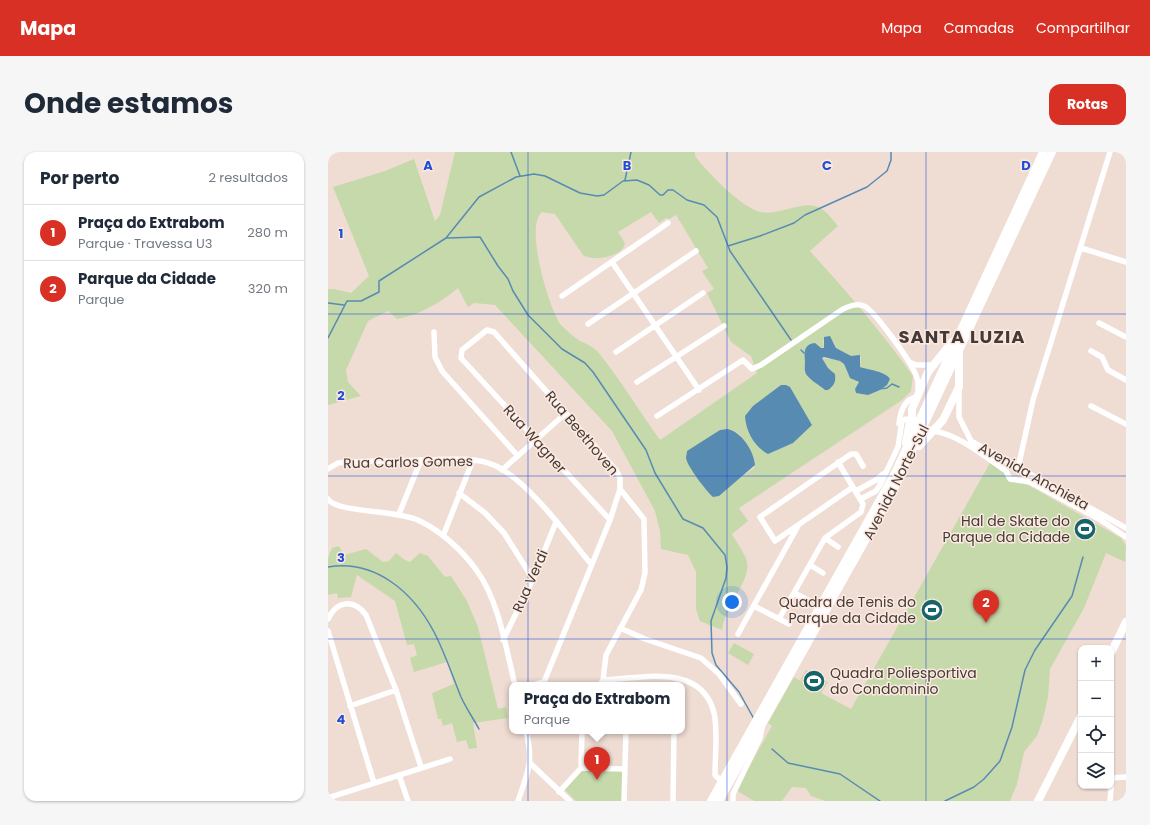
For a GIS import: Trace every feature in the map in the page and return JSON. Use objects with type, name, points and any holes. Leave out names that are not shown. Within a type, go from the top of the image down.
[{"type":"main road","name":"Avenida Norte-Sul","points":[[719,801],[890,497],[949,366],[959,336],[1044,152]]},
{"type":"main road","name":"Avenida Norte-Sul","points":[[949,366],[959,350],[1052,152]]},
{"type":"main road","points":[[907,457],[910,421],[917,394],[932,366],[959,336]]},
{"type":"main road","points":[[907,457],[943,420],[959,386],[959,350]]},
{"type":"main road","points":[[932,366],[940,363],[949,366],[960,376]]},
{"type":"main road","points":[[910,421],[920,428],[932,431]]},
{"type":"main road","name":"Avenida Norte-Sul","points":[[711,801],[879,494],[898,466],[907,457]]},
{"type":"main road","points":[[886,470],[892,470],[898,466]]},
{"type":"main road","points":[[1114,648],[1126,622]]},
{"type":"main road","points":[[1038,801],[1080,717]]},
{"type":"street","points":[[1021,480],[1022,476],[1018,468],[1033,400],[1110,152]]},
{"type":"street","points":[[562,296],[668,223]]},
{"type":"street","points":[[1081,248],[1126,262]]},
{"type":"street","points":[[588,324],[696,251]]},
{"type":"street","points":[[612,262],[699,390]]},
{"type":"street","points":[[616,352],[703,293]]},
{"type":"street","points":[[657,416],[743,360],[752,369],[761,365],[843,309],[857,305],[864,306],[871,311],[918,378],[917,394],[909,399],[902,408],[899,417],[900,430]]},
{"type":"street","points":[[1099,323],[1126,337]]},
{"type":"street","points":[[637,382],[724,326]]},
{"type":"street","name":"Rua Beethoven","points":[[461,358],[462,350],[487,330],[492,330],[616,470],[620,478],[620,490],[610,520],[591,564],[547,682]]},
{"type":"street","points":[[434,332],[435,357],[442,371],[518,456]]},
{"type":"street","points":[[1091,351],[1102,357],[1108,370],[1126,380]]},
{"type":"street","name":"Rua Wagner","points":[[461,358],[610,520]]},
{"type":"street","points":[[907,361],[917,365],[932,366]]},
{"type":"street","name":"Avenida Anchieta","points":[[959,386],[959,417],[971,441],[1126,528]]},
{"type":"street","points":[[1091,406],[1126,424]]},
{"type":"street","points":[[502,470],[566,413]]},
{"type":"street","points":[[879,494],[886,470],[898,447],[903,420],[910,421]]},
{"type":"street","name":"Avenida Anchieta","points":[[932,431],[941,432],[955,438],[1006,471],[1010,480],[1030,482],[1099,519],[1126,537]]},
{"type":"street","points":[[863,466],[856,454],[853,453],[760,517],[775,541],[855,489],[870,484],[886,470]]},
{"type":"street","points":[[399,514],[421,460]]},
{"type":"street","name":"Rua Carlos Gomes","points":[[328,469],[338,463],[421,460],[473,460],[495,466],[515,479],[556,522],[591,564]]},
{"type":"street","points":[[443,536],[473,460]]},
{"type":"street","points":[[779,619],[825,538],[861,512],[864,505],[838,462]]},
{"type":"street","points":[[1006,471],[1018,468]]},
{"type":"street","points":[[870,484],[879,494]]},
{"type":"street","points":[[620,490],[642,515],[645,533],[645,567],[642,586],[606,655],[602,682],[665,676],[684,679],[697,685],[707,696],[714,714],[715,775],[722,782]]},
{"type":"street","points":[[459,493],[485,512],[504,533],[533,579]]},
{"type":"street","points":[[861,499],[879,494]]},
{"type":"street","points":[[328,499],[330,503],[342,508],[399,514],[420,521],[443,536],[462,553],[478,572],[499,620],[514,682]]},
{"type":"street","name":"Rua Verdi","points":[[503,640],[533,579],[556,522]]},
{"type":"street","points":[[738,634],[799,524]]},
{"type":"street","points":[[783,535],[790,542]]},
{"type":"street","points":[[825,538],[838,547]]},
{"type":"street","points":[[810,565],[823,573]]},
{"type":"street","points":[[794,593],[808,600]]},
{"type":"street","points":[[328,619],[335,608],[346,604],[354,604],[366,615],[396,690],[422,767]]},
{"type":"street","points":[[329,606],[335,608]]},
{"type":"street","points":[[754,606],[789,624]]},
{"type":"street","points":[[620,628],[645,639],[701,658],[719,674],[741,704]]},
{"type":"street","points":[[328,631],[374,783]]},
{"type":"street","points":[[350,706],[396,690]]},
{"type":"street","points":[[732,801],[732,794],[760,738],[764,722]]},
{"type":"street","points":[[518,801],[531,764],[530,746],[527,734]]},
{"type":"street","points":[[559,792],[581,768],[582,734]]},
{"type":"street","points":[[624,801],[626,734]]},
{"type":"street","points":[[673,801],[674,734]]},
{"type":"street","points":[[328,798],[399,774],[450,759]]},
{"type":"street","points":[[531,764],[570,801]]},
{"type":"street","points":[[581,768],[624,770]]},
{"type":"street","points":[[399,774],[408,801]]},
{"type":"street","points":[[1110,801],[1112,778],[1126,777]]},
{"type":"green space","points":[[455,152],[695,152],[695,156],[725,188],[752,209],[767,213],[805,205],[812,205],[821,208],[829,215],[838,226],[810,251],[889,343],[913,376],[911,391],[902,400],[739,508],[748,521],[732,534],[746,559],[747,569],[741,586],[727,613],[722,630],[700,621],[696,609],[696,572],[688,555],[661,549],[660,531],[655,511],[612,431],[495,305],[474,303],[468,307],[458,288],[437,303],[406,317],[397,319],[388,311],[368,321],[346,370],[348,382],[361,396],[328,405],[328,289],[351,293],[369,276],[333,187],[385,171],[414,159],[435,221],[440,215]],"holes":[[[542,212],[555,214],[583,255],[594,258],[607,257],[619,252],[625,243],[618,232],[651,212],[659,223],[666,218],[669,219],[676,215],[708,268],[702,271],[714,289],[707,293],[731,342],[751,356],[757,373],[660,440],[598,352],[570,333],[561,325],[556,316],[545,286],[537,250],[537,220]],[[823,340],[834,342],[836,348],[850,356],[861,357],[860,367],[885,374],[879,391],[868,395],[855,389],[859,383],[848,374],[844,364],[840,360],[822,358],[828,368],[833,372],[825,390],[814,382],[806,372],[805,363],[824,348]],[[730,429],[739,434],[746,443],[751,454],[754,468],[713,497],[707,491],[686,459],[720,430]]]},
{"type":"green space","points":[[990,463],[1121,538],[1126,546],[1125,562],[1106,553],[1084,608],[1050,669],[1048,697],[1043,719],[1037,736],[1024,752],[1017,784],[1010,801],[825,801],[811,796],[806,788],[792,787],[782,801],[754,801],[736,790],[772,726],[768,723],[794,677],[807,685],[800,680],[806,670],[828,682],[821,693],[851,709]]},
{"type":"green space","points":[[339,546],[344,555],[366,549],[383,562],[389,561],[396,553],[410,562],[420,553],[428,556],[445,577],[451,576],[467,601],[478,627],[498,709],[506,707],[508,718],[473,723],[477,748],[469,749],[466,740],[457,742],[452,723],[443,726],[441,719],[438,719],[432,693],[454,684],[447,662],[414,672],[410,658],[417,655],[414,644],[407,645],[395,601],[357,575],[351,597],[338,598],[337,593],[328,595],[328,558],[332,548]]},
{"type":"green space","points":[[734,643],[754,654],[748,665],[728,653]]},
{"type":"green space","points":[[583,769],[622,771],[622,801],[576,801],[565,790]]},
{"type":"water","points":[[830,336],[836,348],[851,356],[860,355],[860,367],[881,372],[888,376],[890,379],[887,385],[868,395],[856,393],[855,389],[859,382],[850,378],[844,364],[840,361],[824,357],[822,358],[828,368],[835,374],[834,384],[828,390],[825,390],[812,380],[805,371],[806,349],[809,345],[815,343],[821,348],[824,348],[824,337]]},
{"type":"water","points":[[781,385],[790,387],[812,425],[793,443],[768,454],[755,443],[747,428],[745,416],[753,406]]},
{"type":"water","points":[[727,429],[737,434],[746,442],[752,454],[755,465],[719,496],[713,497],[693,473],[687,462],[687,451],[720,430]]},
{"type":"waterway","points":[[511,152],[520,176]]},
{"type":"waterway","points":[[625,180],[631,152]]},
{"type":"waterway","points":[[728,246],[794,223],[805,215],[867,187],[887,171],[891,160],[891,152]]},
{"type":"waterway","points":[[328,338],[347,301],[361,301],[379,292],[379,281],[446,238],[479,197],[516,177],[534,174],[545,176],[580,193],[597,196],[604,195],[623,181],[637,180],[649,185],[660,195],[663,195],[668,190],[673,190],[687,200],[704,205],[717,217],[730,251],[791,340]]},
{"type":"waterway","points":[[447,238],[480,237],[508,279],[513,291],[528,315],[562,349],[585,363],[593,372],[646,450],[655,473],[683,519],[703,528],[725,555],[727,567],[726,578],[711,621],[712,653],[716,665],[739,692],[754,719]]},
{"type":"waterway","points":[[328,303],[344,305]]},
{"type":"waterway","points":[[801,350],[804,353]]},
{"type":"waterway","points":[[879,389],[887,388],[892,384],[899,387]]},
{"type":"waterway","points":[[945,801],[974,787],[984,779],[1000,761],[1012,727],[1025,670],[1035,650],[1072,596],[1083,557]]},
{"type":"waterway","points":[[328,567],[345,566],[361,568],[377,574],[404,592],[425,617],[434,632],[461,697],[479,729]]},
{"type":"waterway","points":[[772,749],[788,763],[840,774],[880,801]]},
{"type":"place","name":"Hal de Skate do Parque da Cidade","points":[[1085,529]]},
{"type":"place","name":"Quadra de Tenis do Parque da Cidade","points":[[932,610]]},
{"type":"place","name":"Parque da Cidade","points":[[986,623]]},
{"type":"place","name":"Quadra Poliesportiva do Condominio","points":[[814,681]]},
{"type":"place","name":"Praça do Extrabom","points":[[597,780]]},
{"type":"district","name":"SANTA LUZIA","points":[[962,336]]}]
